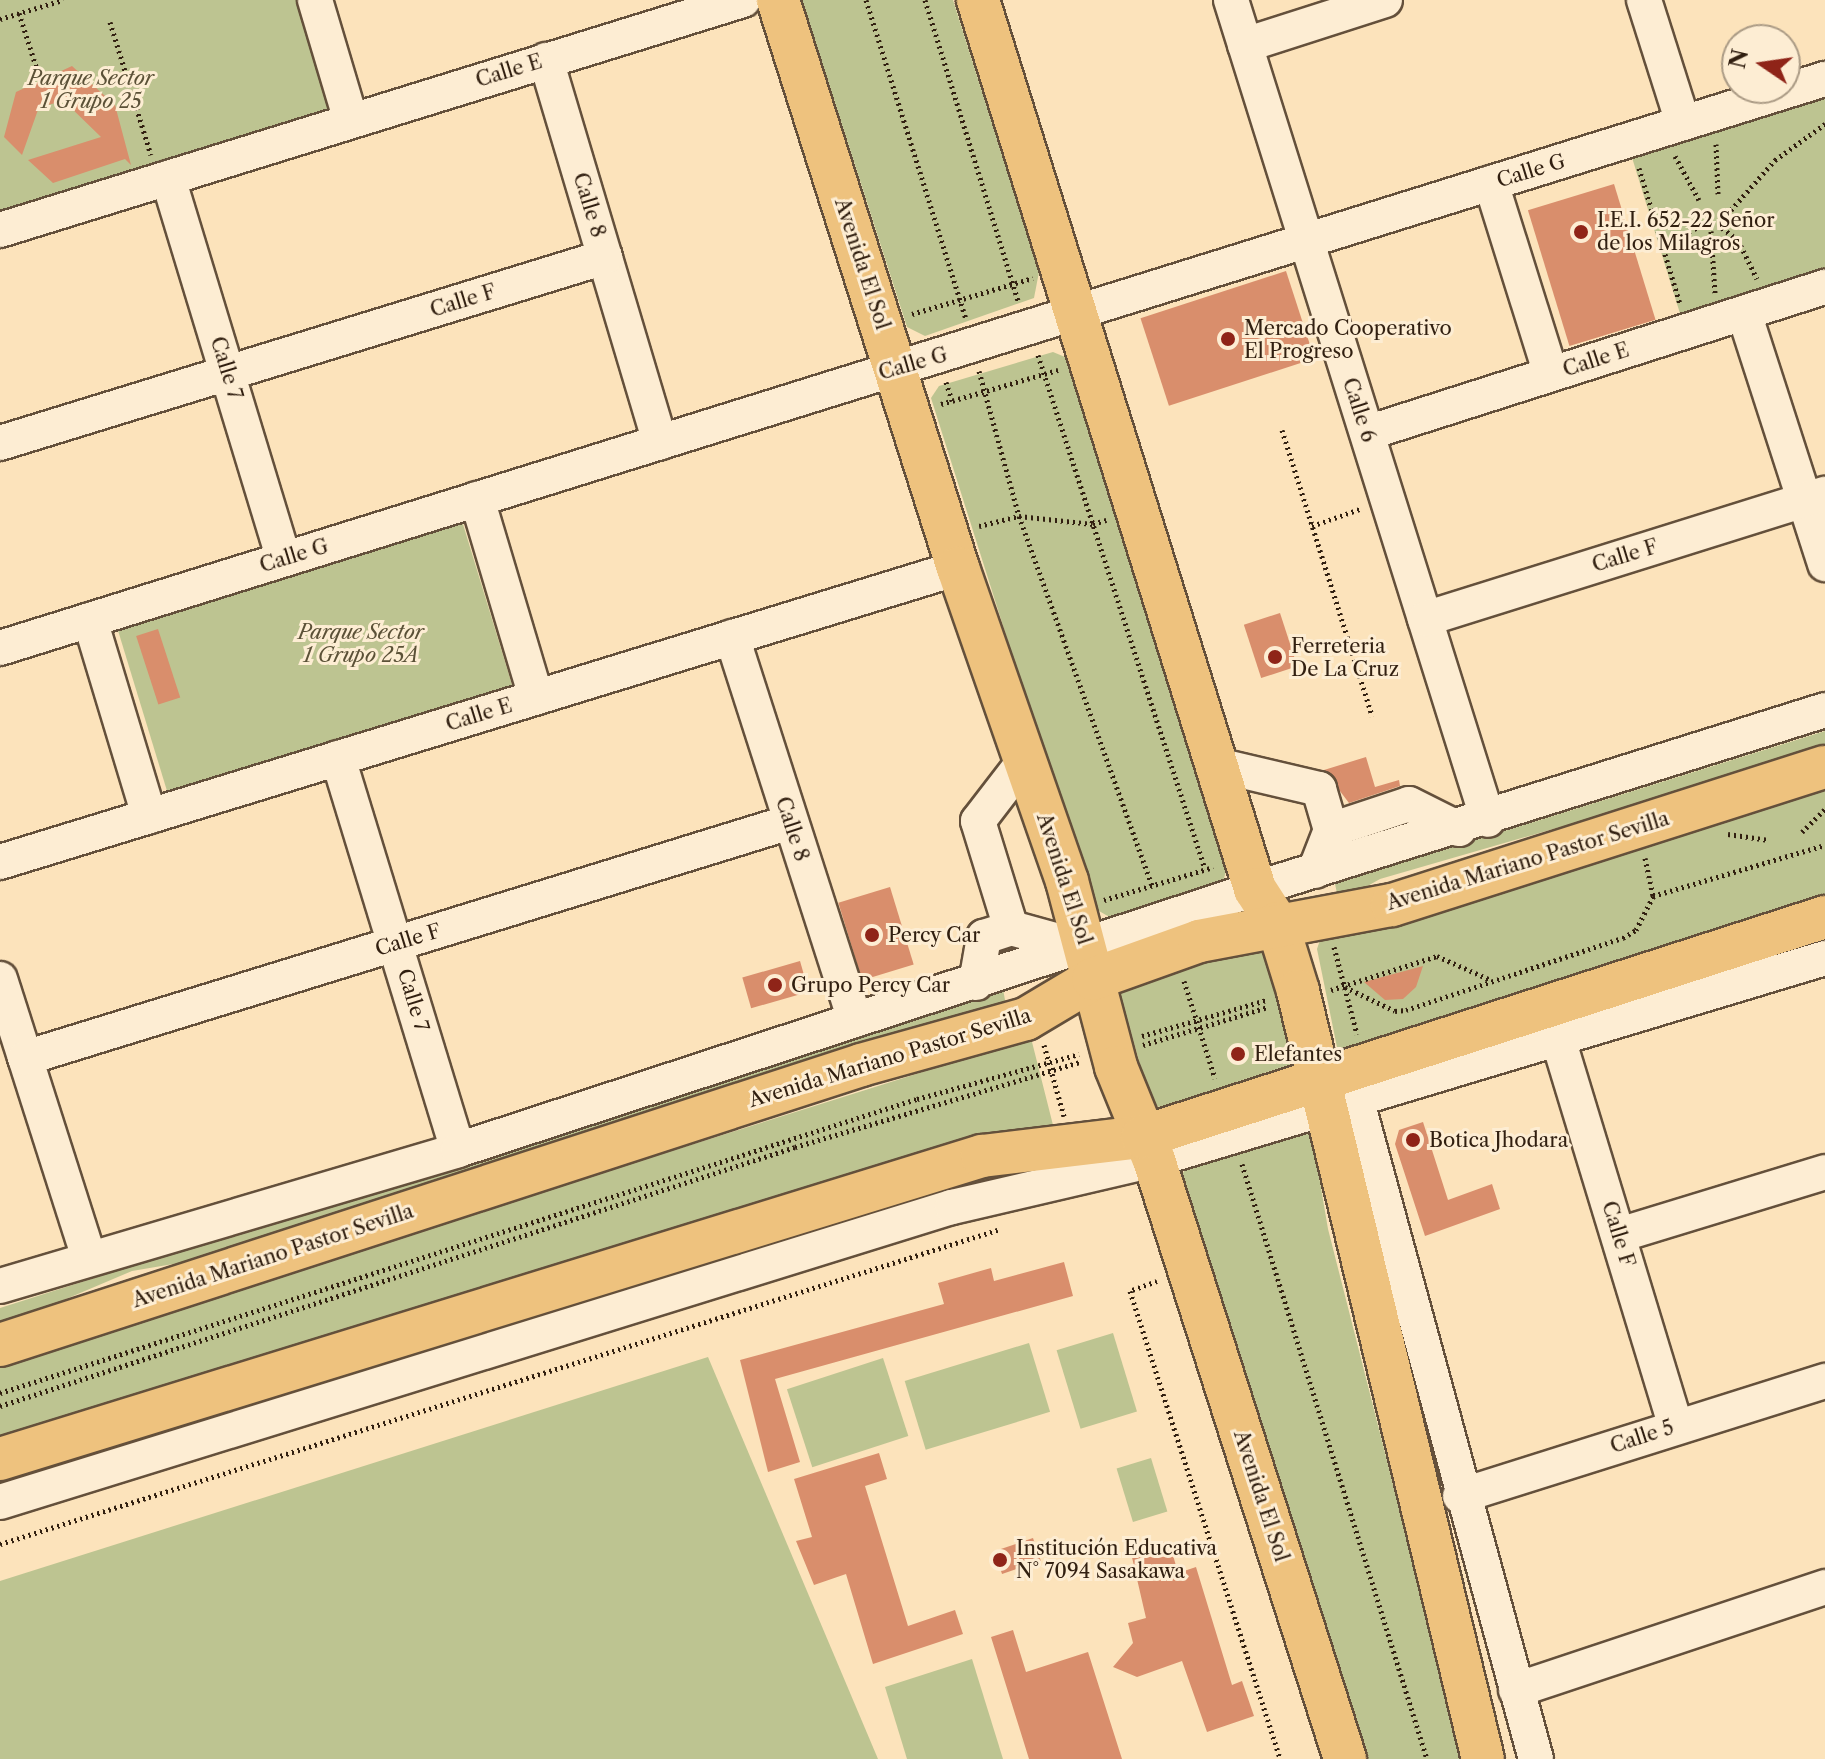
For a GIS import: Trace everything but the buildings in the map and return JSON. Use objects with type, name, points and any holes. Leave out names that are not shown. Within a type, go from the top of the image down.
[{"type":"main road","name":"Avenida El Sol","points":[[778,0],[952,551],[1075,908],[1111,1050],[1148,1148],[1345,1759]]},
{"type":"main road","points":[[978,0],[1081,315],[1250,873],[1277,923],[1299,994],[1342,1087],[1483,1759]]},
{"type":"main road","name":"Avenida Mariano Pastor Sevilla","points":[[0,1345],[861,1065],[1026,1019],[1090,964],[1169,936],[1327,917],[1392,905],[1825,767]]},
{"type":"main road","points":[[0,1459],[952,1165],[1148,1148],[1342,1087],[1825,917]]},
{"type":"street","points":[[315,0],[351,121]]},
{"type":"street","name":"Calle E","points":[[0,230],[743,0]]},
{"type":"street","name":"Calle 6","points":[[1231,0],[1425,619],[1474,824]]},
{"type":"street","points":[[1245,45],[1385,0]]},
{"type":"street","points":[[1644,0],[1690,133]]},
{"type":"street","name":"Calle 8","points":[[546,60],[660,442]]},
{"type":"street","name":"Calle G","points":[[0,648],[895,369],[1081,315],[1631,140],[1690,133],[1825,79]]},
{"type":"street","name":"Calle 7","points":[[164,179],[228,373],[284,559]]},
{"type":"street","points":[[1491,183],[1551,374]]},
{"type":"street","name":"Calle F","points":[[0,443],[605,257]]},
{"type":"street","name":"Calle E","points":[[1367,433],[1688,330],[1741,303],[1825,287]]},
{"type":"street","points":[[1741,303],[1815,497],[1825,564]]},
{"type":"street","name":"Calle F","points":[[1425,619],[1815,497]]},
{"type":"street","points":[[477,499],[536,697]]},
{"type":"street","name":"Calle E","points":[[0,862],[732,637],[952,551]]},
{"type":"street","points":[[90,620],[149,816]]},
{"type":"street","name":"Calle 8","points":[[732,637],[855,1020]]},
{"type":"street","name":"Avenida Mariano Pastor Sevilla","points":[[1169,936],[1250,873],[1315,871],[1474,824],[1825,710]]},
{"type":"street","name":"Calle 7","points":[[338,758],[458,1150]]},
{"type":"street","points":[[1011,928],[978,821],[1025,760]]},
{"type":"street","points":[[1217,765],[1319,789],[1331,830],[1315,871]]},
{"type":"street","points":[[1331,830],[1409,804],[1474,824]]},
{"type":"street","name":"Calle F","points":[[25,1058],[790,822]]},
{"type":"street","points":[[976,983],[984,937],[1011,928],[1090,964]]},
{"type":"street","points":[[1536,1759],[1342,1087],[1559,1042],[1825,958]]},
{"type":"street","name":"Avenida Mariano Pastor Sevilla","points":[[0,1286],[458,1150],[976,983],[1090,964]]},
{"type":"street","points":[[0,979],[89,1258]]},
{"type":"street","name":"Calle F","points":[[1559,1042],[1676,1426]]},
{"type":"street","points":[[0,1502],[1148,1148]]},
{"type":"street","points":[[1619,1235],[1825,1172]]},
{"type":"street","name":"Calle 5","points":[[1460,1496],[1825,1381]]},
{"type":"street","points":[[1516,1690],[1825,1587]]},
{"type":"path","points":[[0,19],[63,0]]},
{"type":"path","points":[[866,0],[961,299],[1019,516],[1199,1024],[1427,1759]]},
{"type":"path","points":[[925,0],[1012,284]]},
{"type":"path","points":[[19,13],[41,82]]},
{"type":"path","points":[[110,22],[164,179]]},
{"type":"path","points":[[1731,210],[1775,160],[1825,124]]},
{"type":"path","points":[[1690,133],[1718,194]]},
{"type":"path","points":[[1690,133],[1680,171],[1699,200]]},
{"type":"path","points":[[1631,140],[1688,330]]},
{"type":"path","points":[[1662,245],[1700,226]]},
{"type":"path","points":[[1722,228],[1746,253],[1741,303]]},
{"type":"path","points":[[1711,231],[1741,303]]},
{"type":"path","points":[[880,323],[1066,269]]},
{"type":"path","points":[[909,413],[1095,360]]},
{"type":"path","points":[[1045,374],[1205,869]]},
{"type":"path","points":[[1282,430],[1372,716]]},
{"type":"path","points":[[1312,526],[1387,500]]},
{"type":"path","points":[[952,551],[1019,516],[1093,524],[1139,508]]},
{"type":"path","points":[[1802,832],[1825,809]]},
{"type":"path","points":[[1344,984],[1395,1011],[1623,938],[1636,930],[1653,896],[1825,845]]},
{"type":"path","points":[[1075,908],[1205,869],[1250,873]]},
{"type":"path","points":[[1327,917],[1344,984],[1342,1087]]},
{"type":"path","points":[[0,1406],[260,1326],[795,1147],[1299,994],[1437,956],[1491,980]]},
{"type":"path","points":[[0,1393],[917,1099],[1111,1050]]},
{"type":"path","points":[[0,1544],[1012,1225]]},
{"type":"path","points":[[1154,1265],[1160,1280],[1130,1291],[1280,1759]]},
{"type":"green space","name":"Parque Sector 1 Grupo 25","points":[[0,0],[301,0],[337,111],[0,215]]},
{"type":"green space","points":[[802,0],[953,0],[1039,272],[1034,298],[925,336],[907,327]]},
{"type":"green space","points":[[1825,91],[1825,276],[1682,320],[1630,151],[1783,104],[1801,104],[1801,98]]},
{"type":"green space","points":[[1053,352],[1065,357],[1072,372],[1226,871],[1223,882],[1113,919],[1092,907],[931,398],[939,386]]},
{"type":"green space","name":"Parque Sector 1 Grupo 25A","points":[[462,521],[513,687],[168,793],[117,627]]},
{"type":"green space","points":[[1825,731],[1825,752],[1615,817],[1560,827],[1380,879],[1339,902],[1335,884]]},
{"type":"green space","points":[[1825,778],[1825,902],[1338,1052],[1317,949],[1320,940]]},
{"type":"green space","points":[[1259,935],[1298,1062],[1160,1107],[1151,1105],[1119,989]]},
{"type":"green space","points":[[1003,989],[1007,1011],[232,1254],[132,1271],[0,1327],[0,1308]]},
{"type":"green space","points":[[1031,1038],[1055,1133],[963,1140],[886,1162],[0,1440],[0,1362]]},
{"type":"green space","points":[[1299,1133],[1312,1135],[1328,1229],[1463,1759],[1359,1759],[1180,1178],[1188,1165]]},
{"type":"green space","points":[[1050,1160],[0,1486],[0,1471],[996,1163]]},
{"type":"green space","points":[[1113,1333],[1137,1411],[1081,1429],[1057,1350]]},
{"type":"green space","points":[[1029,1343],[1050,1412],[926,1450],[905,1381]]},
{"type":"green space","points":[[708,1357],[878,1759],[0,1759],[0,1581]]},
{"type":"green space","points":[[883,1358],[908,1436],[812,1467],[787,1389]]},
{"type":"green space","points":[[1151,1458],[1167,1512],[1133,1522],[1117,1469]]},
{"type":"green space","points":[[972,1659],[1003,1759],[907,1759],[885,1687]]},
{"type":"place","name":"I.E.I. 652-22 Señor de los Milagros","points":[[1581,232]]},
{"type":"place","name":"Mercado Cooperativo El Progreso","points":[[1228,339]]},
{"type":"place","name":"Ferreteria De La Cruz","points":[[1275,657]]},
{"type":"place","name":"Percy Car","points":[[872,935]]},
{"type":"place","name":"Grupo Percy Car","points":[[775,985]]},
{"type":"place","name":"Elefantes","points":[[1238,1054]]},
{"type":"place","name":"Botica Jhodara","points":[[1413,1140]]},
{"type":"place","name":"Institución Educativa N° 7094 Sasakawa","points":[[1000,1560]]}]
